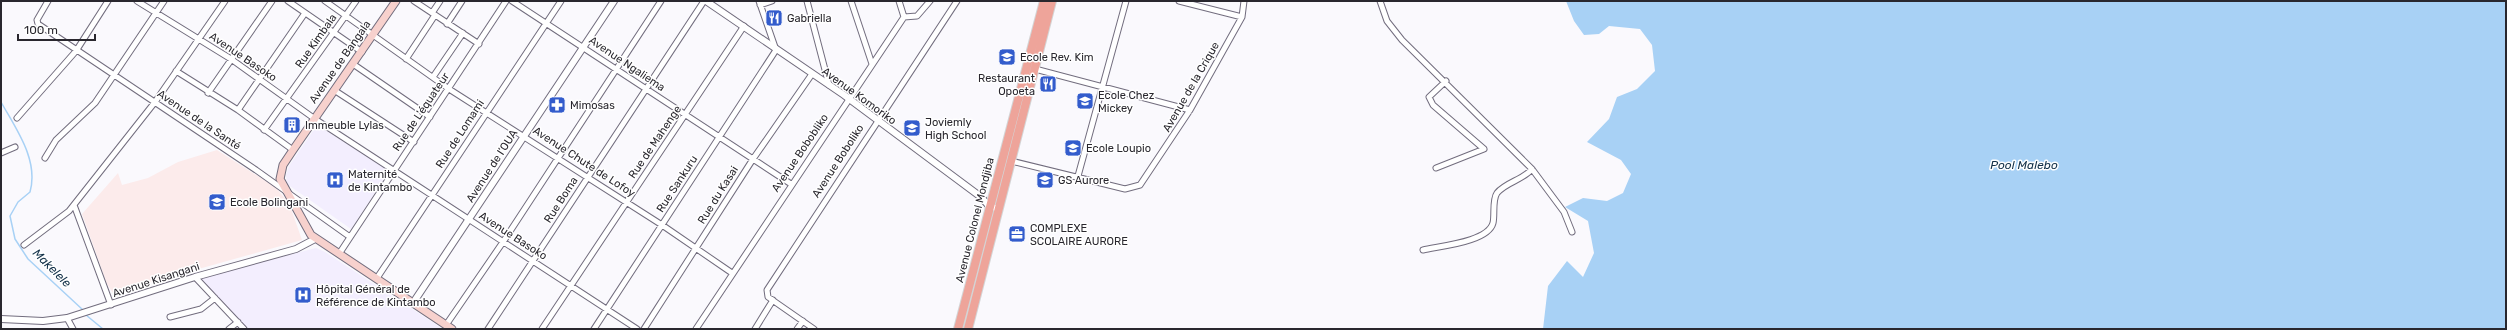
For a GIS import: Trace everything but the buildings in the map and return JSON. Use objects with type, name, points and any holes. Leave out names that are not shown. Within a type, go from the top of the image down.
[{"type":"main road","name":"Avenue de Bangala","points":[[315,240],[284,190],[280,172],[293,150],[396,1]]},
{"type":"main road","name":"Avenue Colonel Mondjiba","points":[[958,329],[989,206],[1044,1]]},
{"type":"main road","name":"Avenue Colonel Mondjiba","points":[[968,329],[1052,1]]},
{"type":"main road","points":[[315,240],[377,278],[449,327]]},
{"type":"street","name":"Avenue de la Santé","points":[[48,1],[36,22],[76,51],[155,102],[284,190],[350,237]]},
{"type":"street","points":[[17,118],[76,51],[108,1]]},
{"type":"street","name":"Avenue Basoko","points":[[137,1],[260,78],[287,99],[432,196],[637,329]]},
{"type":"street","points":[[45,158],[65,130],[95,103],[164,1]]},
{"type":"street","points":[[24,245],[59,220],[74,205],[155,102],[225,1]]},
{"type":"street","points":[[208,93],[272,1]]},
{"type":"street","points":[[288,1],[362,52]]},
{"type":"street","name":"Avenue Chute de Lofoy","points":[[325,1],[345,17],[449,88],[662,225],[732,273]]},
{"type":"street","name":"Rue Kimbala","points":[[264,130],[334,34],[356,1]]},
{"type":"street","points":[[414,1],[479,44]]},
{"type":"street","points":[[406,58],[440,1]]},
{"type":"street","points":[[447,24],[462,1]]},
{"type":"street","name":"Rue de L'équateur","points":[[339,254],[506,1]]},
{"type":"street","name":"Avenue Ngaliema","points":[[512,1],[584,46],[616,69],[791,184]]},
{"type":"street","name":"Rue de Lomami","points":[[377,278],[432,196],[486,111],[561,1]]},
{"type":"street","name":"Avenue de l’OUA","points":[[413,303],[470,220],[614,1]]},
{"type":"street","points":[[449,327],[661,1]]},
{"type":"street","name":"Avenue Komoriko","points":[[705,1],[744,26],[776,50],[848,98],[876,120],[982,196],[989,206]]},
{"type":"street","name":"Rue Boma","points":[[488,329],[705,1]]},
{"type":"street","points":[[772,1],[760,3],[776,50]]},
{"type":"street","points":[[807,1],[829,85]]},
{"type":"street","points":[[851,1],[872,64]]},
{"type":"street","points":[[899,1],[904,17],[917,16],[930,1]]},
{"type":"street","name":"Avenue Boboliko","points":[[773,300],[766,294],[767,290],[876,120],[957,1]]},
{"type":"street","points":[[1011,161],[1078,176],[1101,86],[1126,1]]},
{"type":"street","points":[[1179,1],[1242,17]]},
{"type":"street","name":"Avenue de la Crique","points":[[1078,176],[1125,189],[1136,188],[1144,182],[1190,110],[1242,17],[1244,1]]},
{"type":"street","points":[[1380,1],[1387,21],[1532,169],[1564,212],[1572,232]]},
{"type":"street","points":[[238,110],[306,13]]},
{"type":"street","name":"Avenue Bobobliko","points":[[696,329],[848,98],[904,17]]},
{"type":"street","name":"Rue de Mahenge","points":[[542,329],[744,26]]},
{"type":"street","points":[[433,77],[463,33]]},
{"type":"street","name":"Rue Sankuru","points":[[594,329],[776,50]]},
{"type":"street","points":[[353,64],[430,117]]},
{"type":"street","points":[[1035,69],[1190,110]]},
{"type":"street","points":[[176,71],[208,93],[238,110],[293,150]]},
{"type":"street","name":"Rue du Kasai","points":[[644,329],[753,159],[812,74]]},
{"type":"street","points":[[1436,168],[1484,148],[1433,104],[1429,97],[1446,82]]},
{"type":"street","points":[[334,90],[414,142]]},
{"type":"street","points":[[1,154],[15,147]]},
{"type":"street","points":[[1424,250],[1467,241],[1487,233],[1493,225],[1495,196],[1502,187],[1528,174],[1532,169]]},
{"type":"street","points":[[74,205],[111,305]]},
{"type":"street","points":[[989,206],[999,209]]},
{"type":"street","name":"Avenue Kisangani","points":[[1,319],[43,321],[76,316],[195,277],[296,249],[315,240]]},
{"type":"street","points":[[195,277],[244,329]]},
{"type":"street","points":[[170,317],[202,308],[215,298]]},
{"type":"street","points":[[755,329],[773,300],[814,329]]},
{"type":"street","points":[[68,318],[73,329]]},
{"type":"street","points":[[797,329],[803,321]]},
{"type":"street","points":[[229,329],[238,322]]},
{"type":"shaded area","name":"Maternité de Kintambo","points":[[317,125],[389,171],[351,229],[287,184],[286,175],[289,166]]},
{"type":"shaded area","points":[[217,150],[275,187],[289,203],[302,240],[113,293],[107,284],[82,214],[118,173],[122,185],[148,178],[178,162]]},
{"type":"shaded area","name":"Hôpital Général de Référence de Kintambo","points":[[316,248],[325,252],[443,329],[249,329],[198,278]]},
{"type":"water","name":"Pool Malebo","points":[[1566,1],[2506,1],[2506,329],[1543,329],[1548,286],[1567,261],[1583,277],[1594,253],[1588,221],[1565,207],[1583,198],[1607,201],[1623,193],[1631,174],[1621,160],[1587,142],[1609,119],[1617,97],[1637,89],[1655,71],[1652,45],[1640,29],[1609,26],[1599,34],[1584,35],[1574,21]]},
{"type":"waterway","name":"Makelele","points":[[1,102],[19,134],[29,157],[31,168],[32,180],[30,192],[18,202],[10,216],[15,239],[28,259],[83,310]]},
{"type":"waterway","name":"Makelele","points":[[86,315],[103,329]]},
{"type":"place","name":"Gabriella","points":[[774,18]]},
{"type":"place","name":"Ecole Rev. Kim","points":[[1007,57]]},
{"type":"place","name":"Restaurant Opoeta","points":[[1048,84]]},
{"type":"place","name":"Ecole Chez Mickey","points":[[1085,101]]},
{"type":"place","name":"Mimosas","points":[[557,105]]},
{"type":"place","name":"Immeuble Lylas","points":[[292,125]]},
{"type":"place","name":"Joviemly High School","points":[[912,128]]},
{"type":"place","name":"Ecole Loupio","points":[[1073,148]]},
{"type":"place","name":"Maternité de Kintambo","points":[[335,180]]},
{"type":"place","name":"GS Aurore","points":[[1045,180]]},
{"type":"place","name":"Ecole Bolingani","points":[[217,202]]},
{"type":"place","name":"COMPLEXE SCOLAIRE AURORE","points":[[1017,234]]},
{"type":"place","name":"Hôpital Général de Référence de Kintambo","points":[[303,295]]}]
